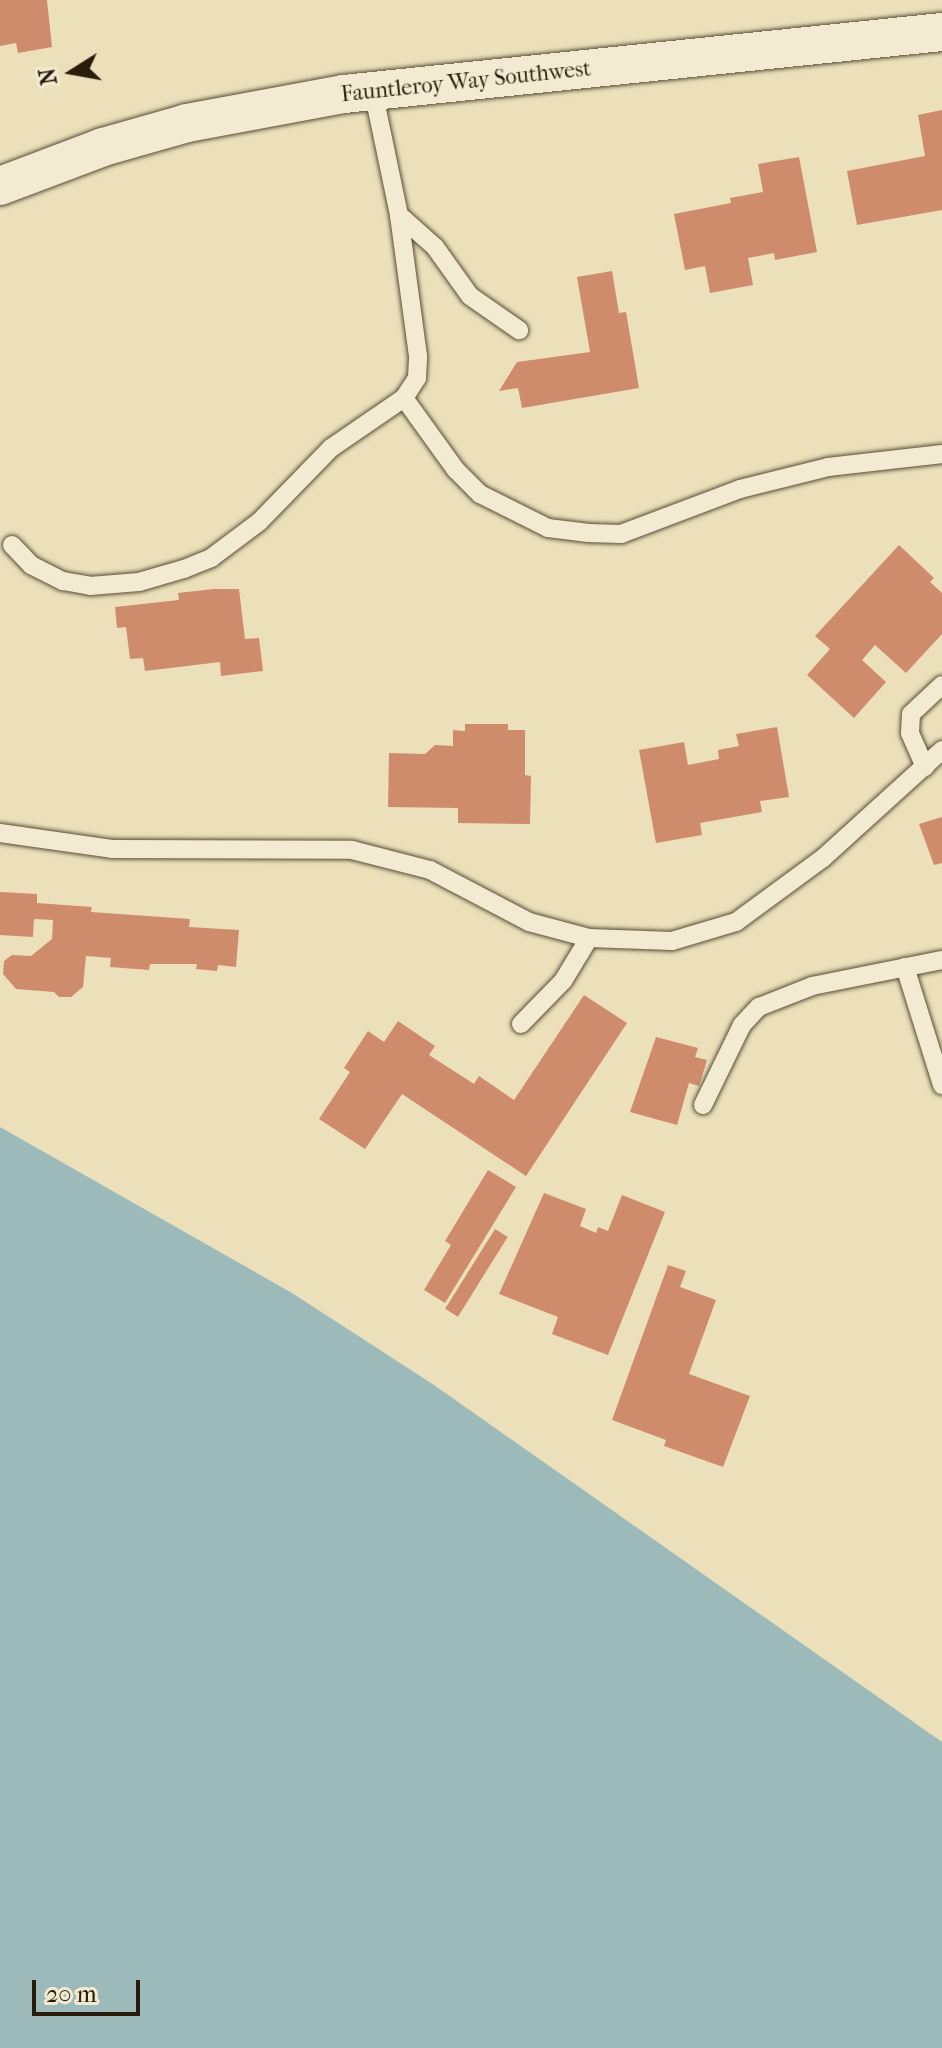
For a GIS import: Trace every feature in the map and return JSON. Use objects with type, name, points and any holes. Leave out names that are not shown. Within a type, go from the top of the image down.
[{"type":"street","name":"Fauntleroy Way Southwest","points":[[0,186],[103,147],[187,123],[373,91],[942,32]]},
{"type":"lane","points":[[12,545],[42,571],[63,581],[90,586],[139,582],[184,569],[211,558],[259,522],[331,448],[404,398],[417,378],[418,356],[399,215],[373,91]]},
{"type":"lane","points":[[399,215],[435,247],[470,296],[519,330]]},
{"type":"lane","points":[[404,398],[456,470],[480,494],[548,528],[589,533],[621,534],[740,489],[828,467],[942,454]]},
{"type":"lane","points":[[925,767],[910,733],[911,714],[942,685]]},
{"type":"lane","points":[[0,833],[112,849],[352,850],[430,870],[529,922],[589,938],[672,941],[736,922],[823,858],[942,750]]},
{"type":"lane","points":[[521,1024],[563,981],[589,938]]},
{"type":"lane","points":[[703,1105],[742,1025],[759,1007],[812,986],[942,960]]},
{"type":"lane","points":[[905,967],[942,1085]]},
{"type":"water","points":[[0,1127],[292,1293],[434,1385],[942,1742],[942,2048],[0,2048]]},
{"type":"building","points":[[0,0],[47,0],[52,47],[18,53],[16,43],[0,46]]},
{"type":"building","points":[[942,110],[942,210],[857,225],[847,171],[925,156],[918,115]]},
{"type":"building","points":[[799,157],[817,252],[775,260],[774,253],[748,258],[753,285],[710,293],[705,266],[685,270],[674,214],[731,203],[730,198],[763,192],[758,164]]},
{"type":"building","points":[[612,271],[619,313],[626,312],[639,388],[522,408],[518,388],[499,391],[517,362],[590,352],[577,277]]},
{"type":"building","points":[[899,545],[934,578],[930,582],[942,593],[942,634],[906,673],[875,645],[862,660],[886,682],[854,718],[807,675],[830,649],[815,636]]},
{"type":"building","points":[[239,589],[245,639],[259,638],[263,671],[221,676],[220,662],[145,671],[143,658],[130,659],[126,627],[117,628],[115,607],[179,600],[178,593]]},
{"type":"building","points":[[465,724],[508,724],[508,730],[525,730],[525,775],[531,776],[530,824],[458,823],[458,808],[388,807],[389,753],[425,754],[435,745],[453,746],[453,730],[465,731]]},
{"type":"building","points":[[777,727],[789,797],[760,801],[762,812],[700,823],[702,835],[656,843],[639,750],[684,742],[688,765],[719,759],[718,750],[739,746],[736,734]]},
{"type":"building","points":[[942,817],[942,863],[934,865],[919,824]]},
{"type":"building","points":[[0,892],[37,894],[37,903],[92,907],[91,912],[190,919],[189,927],[239,930],[236,967],[218,965],[217,971],[196,969],[197,964],[150,964],[149,970],[110,967],[111,958],[86,956],[83,987],[71,997],[59,997],[54,992],[16,989],[3,974],[4,961],[12,955],[31,956],[52,939],[53,920],[34,919],[33,937],[0,935]]},
{"type":"building","points":[[584,995],[627,1023],[526,1176],[402,1094],[365,1149],[319,1119],[350,1072],[344,1068],[368,1031],[384,1042],[398,1021],[435,1046],[429,1055],[474,1084],[479,1076],[514,1100]]},
{"type":"building","points":[[656,1037],[698,1048],[695,1057],[707,1060],[699,1086],[689,1083],[677,1125],[630,1112]]},
{"type":"building","points":[[488,1170],[516,1187],[445,1303],[424,1290],[451,1245],[445,1241]]},
{"type":"building","points":[[544,1193],[586,1209],[580,1226],[596,1233],[598,1227],[608,1231],[622,1195],[665,1212],[608,1355],[552,1334],[558,1317],[499,1294]]},
{"type":"building","points":[[495,1229],[508,1237],[458,1317],[445,1309]]},
{"type":"building","points":[[668,1265],[686,1271],[680,1287],[716,1300],[689,1374],[750,1396],[723,1467],[664,1446],[666,1440],[612,1420]]}]
